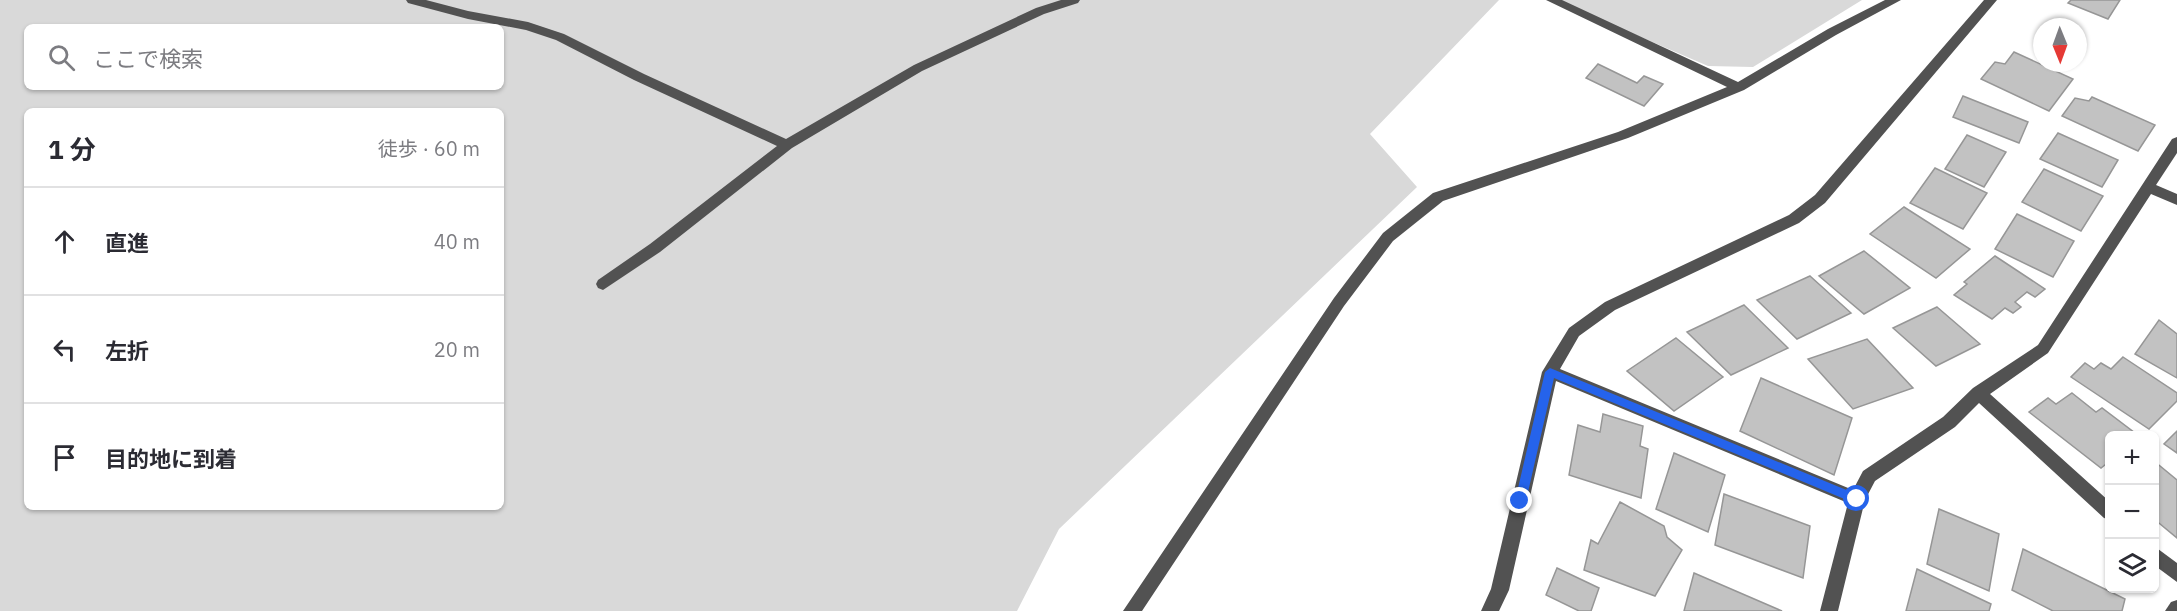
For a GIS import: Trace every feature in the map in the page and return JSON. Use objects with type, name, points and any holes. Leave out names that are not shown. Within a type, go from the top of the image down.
[{"type":"street","points":[[412,0],[468,15],[528,26],[560,37],[639,77],[786,145]]},
{"type":"street","points":[[603,284],[655,248],[786,145],[918,68],[1040,11],[1074,0]]},
{"type":"street","points":[[1552,0],[1739,87]]},
{"type":"street","points":[[1132,611],[1339,302],[1388,237],[1438,197],[1623,135],[1739,87],[1833,32],[1894,0]]},
{"type":"street","points":[[1490,611],[1500,590],[1550,372],[1574,332],[1610,306],[1794,219],[1820,199],[1991,0]]},
{"type":"street","points":[[1829,611],[1857,499],[1869,476],[1949,422],[1979,393],[2043,349],[2177,142]]},
{"type":"street","points":[[2148,187],[2177,200]]},
{"type":"street","points":[[1550,372],[1857,499]]},
{"type":"street","points":[[1979,393],[2105,509]]},
{"type":"street","points":[[2159,558],[2177,574]]},
{"type":"street","points":[[2174,611],[2177,608]]},
{"type":"shaded area","points":[[0,0],[1499,0],[1370,134],[1417,187],[1059,529],[1017,611],[0,611]]},
{"type":"shaded area","points":[[1555,0],[1862,0],[1753,67],[1708,66]]},
{"type":"building","points":[[2071,0],[2120,0],[2108,19],[2068,3]]},
{"type":"building","points":[[2014,52],[2033,61],[2033,72],[2058,72],[2073,79],[2049,111],[1981,79],[1995,62],[2005,64]]},
{"type":"building","points":[[1598,64],[1637,83],[1644,76],[1663,84],[1644,106],[1586,78]]},
{"type":"building","points":[[1963,96],[2028,122],[2019,143],[1953,117]]},
{"type":"building","points":[[2092,97],[2155,125],[2138,151],[2062,116],[2075,98],[2089,101]]},
{"type":"building","points":[[2058,133],[2118,160],[2102,187],[2040,159]]},
{"type":"building","points":[[1967,135],[2006,152],[1984,187],[1945,169]]},
{"type":"building","points":[[1935,168],[1987,193],[1963,229],[1910,203]]},
{"type":"building","points":[[2044,169],[2103,196],[2081,231],[2022,202]]},
{"type":"building","points":[[1904,207],[1970,249],[1936,278],[1870,234]]},
{"type":"building","points":[[2017,214],[2074,241],[2053,277],[1995,249]]},
{"type":"building","points":[[1864,251],[1910,288],[1864,314],[1819,276]]},
{"type":"building","points":[[1995,256],[2045,289],[2035,297],[2027,292],[2015,302],[2021,307],[2013,313],[2005,308],[1992,319],[1954,295],[1967,284],[1964,282]]},
{"type":"building","points":[[1810,276],[1851,313],[1797,339],[1757,300]]},
{"type":"building","points":[[1744,305],[1788,348],[1731,375],[1687,332]]},
{"type":"building","points":[[1937,307],[1980,344],[1936,366],[1893,328]]},
{"type":"building","points":[[2159,320],[2177,334],[2177,378],[2135,354]]},
{"type":"building","points":[[1676,338],[1723,377],[1674,411],[1627,371]]},
{"type":"building","points":[[1867,339],[1913,388],[1853,409],[1808,359]]},
{"type":"building","points":[[2123,357],[2177,393],[2177,401],[2149,429],[2071,377],[2085,363],[2094,369],[2101,363],[2111,369]]},
{"type":"building","points":[[1761,378],[1852,418],[1834,475],[1740,431]]},
{"type":"building","points":[[2072,393],[2096,412],[2102,408],[2132,431],[2105,431],[2105,465],[2101,468],[2029,412],[2048,398],[2056,404]]},
{"type":"building","points":[[1603,414],[1643,426],[1640,446],[1648,449],[1641,498],[1569,475],[1578,425],[1600,432]]},
{"type":"building","points":[[2177,431],[2177,453],[2164,444]]},
{"type":"building","points":[[1674,453],[1725,475],[1708,532],[1656,509]]},
{"type":"building","points":[[2159,465],[2177,480],[2177,538],[2159,523]]},
{"type":"building","points":[[1724,494],[1810,526],[1803,578],[1715,545]]},
{"type":"building","points":[[1620,502],[1664,526],[1667,537],[1682,550],[1655,596],[1584,570],[1591,540],[1598,544]]},
{"type":"building","points":[[1939,509],[1999,534],[1989,591],[1927,564]]},
{"type":"building","points":[[2023,549],[2105,589],[2105,593],[2113,593],[2125,599],[2122,611],[2053,611],[2012,590]]},
{"type":"building","points":[[1557,568],[1599,588],[1591,611],[1579,611],[1546,595]]},
{"type":"building","points":[[1917,569],[1991,604],[1989,611],[1906,611]]},
{"type":"building","points":[[1694,573],[1782,611],[1684,611]]},
{"type":"route","points":[[1520,501],[1550,372],[1857,499]]}]
